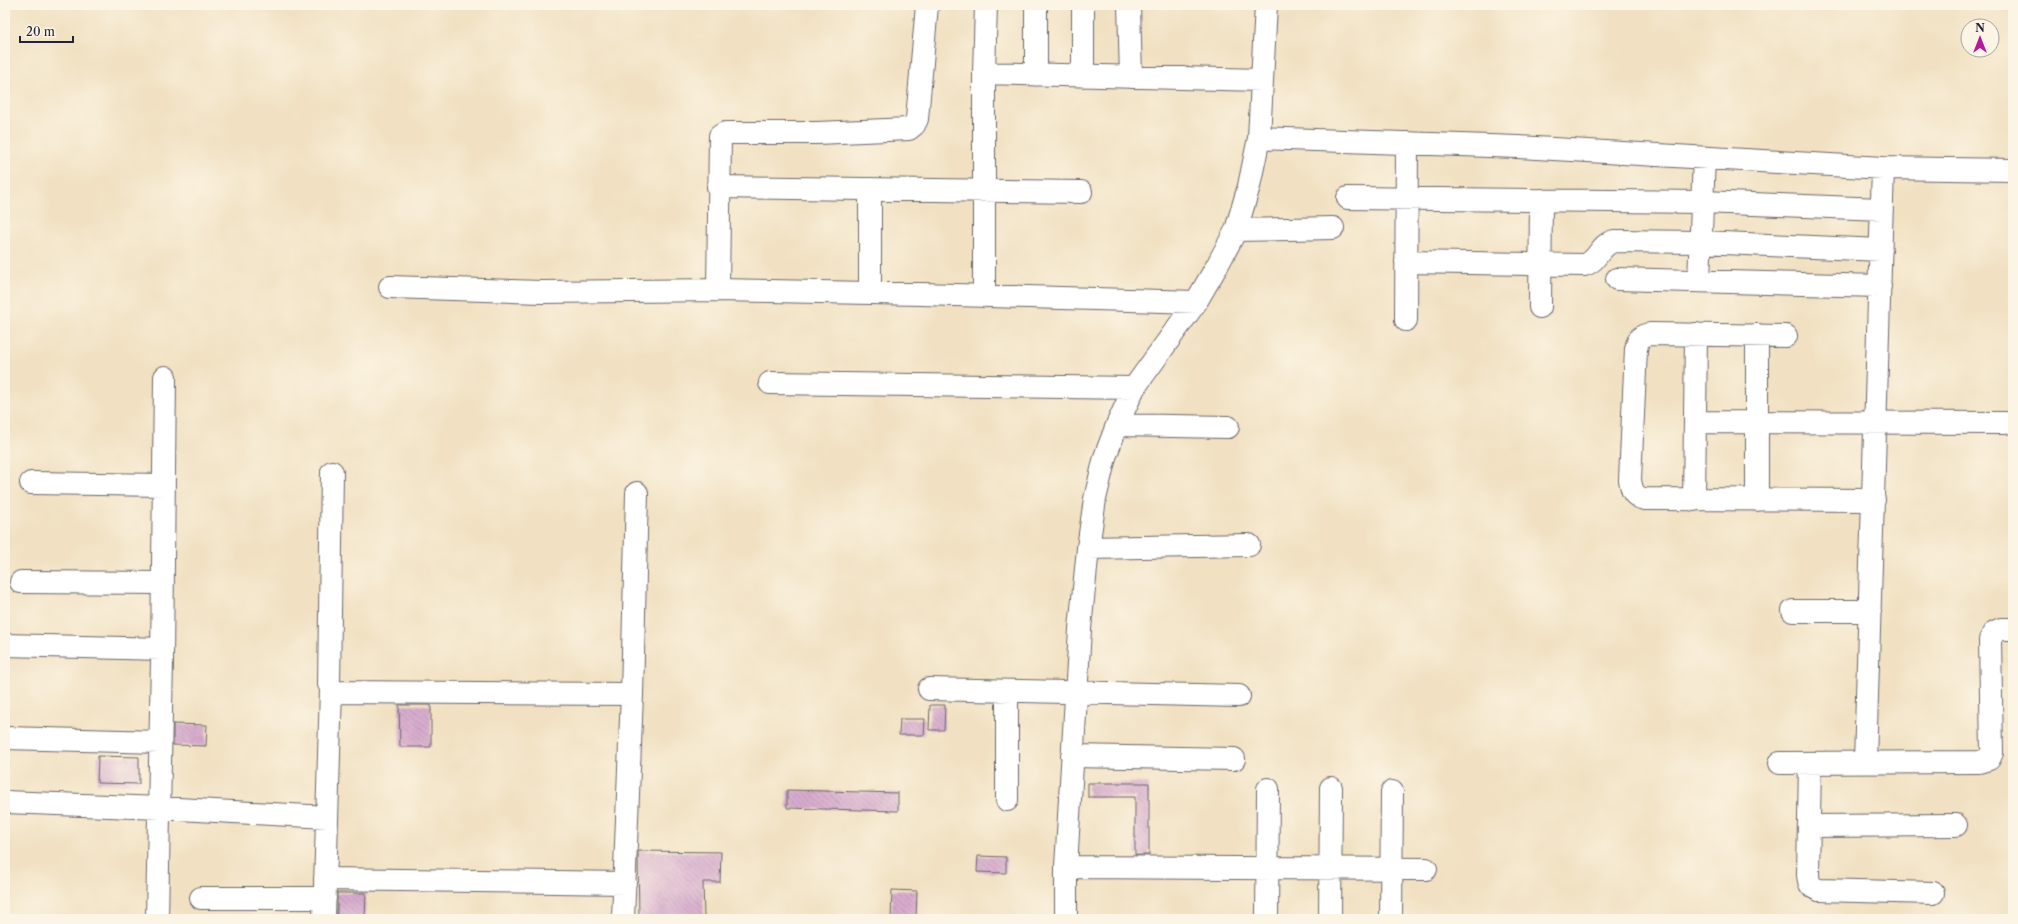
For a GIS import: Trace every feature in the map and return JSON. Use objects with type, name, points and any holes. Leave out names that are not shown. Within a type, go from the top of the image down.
[{"type":"street","points":[[718,290],[719,139],[722,133],[903,131],[914,126],[917,119],[927,5]]},
{"type":"street","points":[[984,296],[984,73],[986,5]]},
{"type":"street","points":[[1036,5],[1036,75]]},
{"type":"street","points":[[1083,5],[1083,76]]},
{"type":"street","points":[[1129,5],[1132,77]]},
{"type":"street","points":[[1066,919],[1066,867],[1080,629],[1088,548],[1105,457],[1117,425],[1134,388],[1196,302],[1236,230],[1249,186],[1259,138],[1266,5]]},
{"type":"street","points":[[984,73],[1262,80]]},
{"type":"street","points":[[1259,138],[1518,146],[1883,168],[2013,170]]},
{"type":"street","points":[[1406,143],[1406,320]]},
{"type":"street","points":[[1699,281],[1704,158]]},
{"type":"street","points":[[1865,762],[1883,168]]},
{"type":"street","points":[[718,187],[1081,192]]},
{"type":"street","points":[[870,189],[870,293]]},
{"type":"street","points":[[1348,198],[1702,202],[1882,209]]},
{"type":"street","points":[[1540,307],[1541,200]]},
{"type":"street","points":[[1236,230],[1333,228]]},
{"type":"street","points":[[1406,262],[1586,265],[1609,242],[1701,242],[1881,250]]},
{"type":"street","points":[[1617,279],[1880,286]]},
{"type":"street","points":[[390,287],[550,292],[718,290],[1196,302]]},
{"type":"street","points":[[1786,336],[1651,334],[1643,335],[1639,338],[1636,349],[1630,480],[1632,491],[1636,497],[1644,499],[1874,500]]},
{"type":"street","points":[[1694,500],[1696,334]]},
{"type":"street","points":[[1757,335],[1757,500]]},
{"type":"street","points":[[157,919],[163,583],[164,377]]},
{"type":"street","points":[[770,383],[1134,388]]},
{"type":"street","points":[[1695,422],[2005,423]]},
{"type":"street","points":[[1117,425],[1228,427]]},
{"type":"street","points":[[325,899],[330,689],[332,472]]},
{"type":"street","points":[[32,483],[164,485]]},
{"type":"street","points":[[623,919],[632,694],[636,493]]},
{"type":"street","points":[[1088,548],[1249,545]]},
{"type":"street","points":[[21,582],[163,583]]},
{"type":"street","points":[[1793,611],[1870,611]]},
{"type":"street","points":[[1780,763],[1979,762],[1989,760],[1992,753],[1990,640],[1994,632],[2001,629],[2013,629]]},
{"type":"street","points":[[5,645],[162,650]]},
{"type":"street","points":[[330,689],[337,693],[632,694]]},
{"type":"street","points":[[929,689],[1239,696]]},
{"type":"street","points":[[1007,800],[1008,691]]},
{"type":"street","points":[[5,738],[160,742]]},
{"type":"street","points":[[1072,756],[1234,759]]},
{"type":"street","points":[[1810,763],[1808,875],[1809,883],[1812,887],[1819,890],[1933,893]]},
{"type":"street","points":[[1330,919],[1331,788]]},
{"type":"street","points":[[1267,919],[1268,789]]},
{"type":"street","points":[[1391,919],[1392,792]]},
{"type":"street","points":[[5,802],[160,808],[327,817]]},
{"type":"street","points":[[1809,826],[1956,825]]},
{"type":"street","points":[[1066,867],[1426,870]]},
{"type":"street","points":[[201,898],[325,899],[625,883]]},
{"type":"building","points":[[399,705],[431,705],[431,747],[400,747]]},
{"type":"building","points":[[930,705],[945,705],[944,730],[929,730]]},
{"type":"building","points":[[900,719],[925,719],[924,735],[899,735]]},
{"type":"building","points":[[173,724],[207,725],[206,746],[173,745]]},
{"type":"building","points":[[98,756],[139,757],[139,784],[97,783]]},
{"type":"building","points":[[1088,783],[1149,783],[1149,855],[1135,855],[1135,797],[1088,797]]},
{"type":"building","points":[[787,790],[898,793],[898,811],[787,808]]},
{"type":"building","points":[[638,851],[721,852],[720,882],[703,882],[704,919],[639,919]]},
{"type":"building","points":[[978,856],[1006,857],[1006,873],[977,872]]},
{"type":"building","points":[[892,890],[917,891],[916,919],[891,919]]},
{"type":"building","points":[[337,893],[366,893],[365,919],[337,919]]}]
